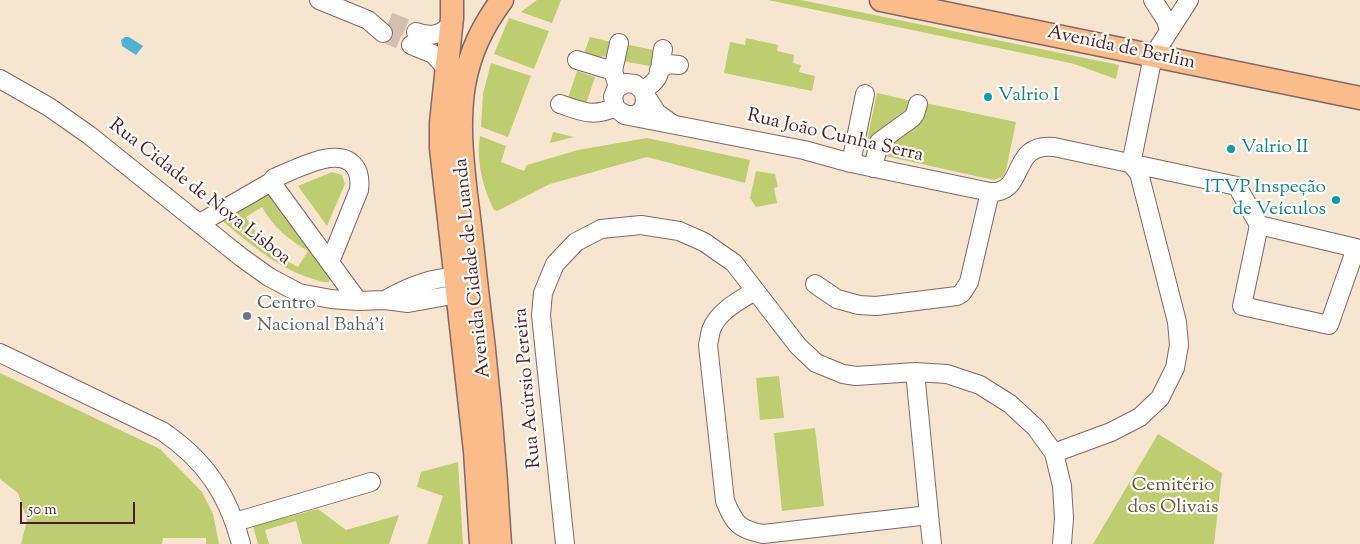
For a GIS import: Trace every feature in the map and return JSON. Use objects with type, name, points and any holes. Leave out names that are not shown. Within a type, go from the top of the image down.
[{"type":"main road","name":"Avenida Cidade de Luanda","points":[[452,0],[441,124],[441,148],[463,284],[493,444],[500,544]]},
{"type":"main road","name":"Avenida Cidade de Luanda","points":[[481,544],[463,284],[461,106],[464,84],[474,47],[482,29],[502,0]]},
{"type":"main road","name":"Avenida de Berlim","points":[[881,0],[1360,98]]},
{"type":"street","points":[[319,0],[386,27]]},
{"type":"street","points":[[1153,0],[1166,20],[1169,30]]},
{"type":"street","points":[[1054,453],[1111,432],[1140,417],[1160,398],[1176,368],[1179,345],[1177,322],[1138,173],[1131,164],[1153,56],[1190,0]]},
{"type":"street","points":[[446,68],[414,38],[435,35],[446,30],[451,24]]},
{"type":"street","points":[[619,43],[613,97],[619,111]]},
{"type":"street","points":[[643,92],[655,83],[663,49]]},
{"type":"street","points":[[577,60],[616,79],[635,84],[643,92],[657,113],[671,124]]},
{"type":"street","points":[[659,70],[668,64],[679,65]]},
{"type":"street","name":"Rua Cidade de Nova Lisboa","points":[[0,79],[49,107],[89,135],[241,257],[269,277],[299,293],[331,299],[385,300],[404,289],[463,284]]},
{"type":"street","points":[[560,104],[590,114],[619,111],[633,115],[641,110],[645,102],[643,92]]},
{"type":"street","points":[[851,163],[865,94]]},
{"type":"street","points":[[873,168],[880,142],[912,118],[918,104]]},
{"type":"street","name":"Rua João Cunha Serra","points":[[619,111],[671,124],[811,152],[873,168],[990,192]]},
{"type":"street","points":[[815,284],[837,299],[859,305],[876,306],[957,296],[966,288],[969,282],[990,192],[1005,190],[1025,156],[1034,149],[1054,147],[1237,186],[1259,225],[1242,306],[1329,325],[1356,248],[1259,225]]},
{"type":"street","points":[[200,223],[274,178],[327,158],[341,157],[352,164],[359,176],[358,190],[330,262]]},
{"type":"street","points":[[270,182],[358,301]]},
{"type":"street","name":"Rua Acúrsio Pereira","points":[[565,544],[542,315],[543,292],[555,264],[576,242],[601,229],[641,224],[679,231],[704,242],[734,263],[798,346],[816,363],[843,374],[856,376],[915,372],[947,374],[980,385],[1010,404],[1036,428],[1054,453],[1062,486],[1064,518],[1062,544]]},
{"type":"street","points":[[755,291],[739,300],[720,315],[712,329],[708,345],[725,501],[732,518],[746,530],[763,534],[929,515]]},
{"type":"street","points":[[0,353],[162,431],[174,439],[196,458],[215,481],[235,522],[241,544]]},
{"type":"street","points":[[915,372],[932,544]]},
{"type":"street","points":[[235,522],[371,482]]},
{"type":"green space","points":[[537,0],[561,0],[552,23],[521,12]]},
{"type":"green space","points":[[768,0],[801,0],[1119,65],[1116,79],[1074,64]]},
{"type":"green space","points":[[509,18],[549,31],[534,69],[494,54]]},
{"type":"green space","points":[[590,37],[611,42],[607,57],[602,56],[600,61],[583,56]]},
{"type":"green space","points":[[746,38],[778,45],[777,51],[794,55],[793,63],[801,65],[799,72],[815,76],[812,91],[724,73],[730,42],[745,45]]},
{"type":"green space","points":[[625,44],[658,51],[655,67],[622,61]]},
{"type":"green space","points":[[491,63],[531,76],[508,137],[481,127],[483,94]]},
{"type":"green space","points":[[577,71],[595,77],[585,107],[567,101]]},
{"type":"green space","points":[[877,93],[912,101],[908,108],[867,140]]},
{"type":"green space","points":[[925,103],[1016,122],[1003,177],[994,180],[880,155]]},
{"type":"green space","points":[[553,132],[574,137],[550,143]]},
{"type":"green space","points":[[480,136],[506,146],[501,162],[524,171],[527,165],[578,150],[647,138],[750,160],[745,183],[647,157],[550,184],[497,211],[494,210],[490,202],[481,174]]},
{"type":"green space","points":[[756,171],[775,174],[778,187],[774,188],[777,203],[756,207],[750,198]]},
{"type":"green space","points":[[332,172],[342,175],[345,184],[327,226],[298,186]]},
{"type":"green space","points":[[264,192],[271,194],[331,275],[329,282],[307,277],[283,266],[261,252],[220,219]],"holes":[[[262,207],[271,221],[282,232],[308,251],[298,267],[282,258],[268,246],[256,233],[246,217]]]},
{"type":"green space","points":[[0,373],[160,449],[202,492],[213,514],[219,544],[206,544],[206,538],[163,538],[162,544],[21,544],[27,520],[18,493],[0,479]]},
{"type":"green space","points":[[779,376],[784,418],[760,420],[756,378]]},
{"type":"green space","points":[[815,428],[824,506],[782,511],[774,433]]},
{"type":"green space","name":"Cemitério dos Olivais","points":[[1158,434],[1222,473],[1214,544],[1093,544]]},
{"type":"green space","points":[[458,462],[463,544],[427,544],[443,496],[417,487],[421,472]]},
{"type":"green space","points":[[318,509],[346,530],[399,515],[389,544],[302,544],[296,521],[265,530],[269,544],[258,544],[253,526]]},
{"type":"water","points":[[129,37],[143,46],[136,55],[122,46],[121,40]]},
{"type":"tunnel","points":[[389,21],[416,32]]},
{"type":"tunnel","points":[[383,33],[411,45]]},
{"type":"place","name":"Valrio I","points":[[988,97]]},
{"type":"place","name":"Valrio II","points":[[1231,149]]},
{"type":"place","name":"ITVP Inspeção de Veículos","points":[[1336,200]]},
{"type":"place","name":"Centro Nacional Bahá'í","points":[[247,316]]}]
